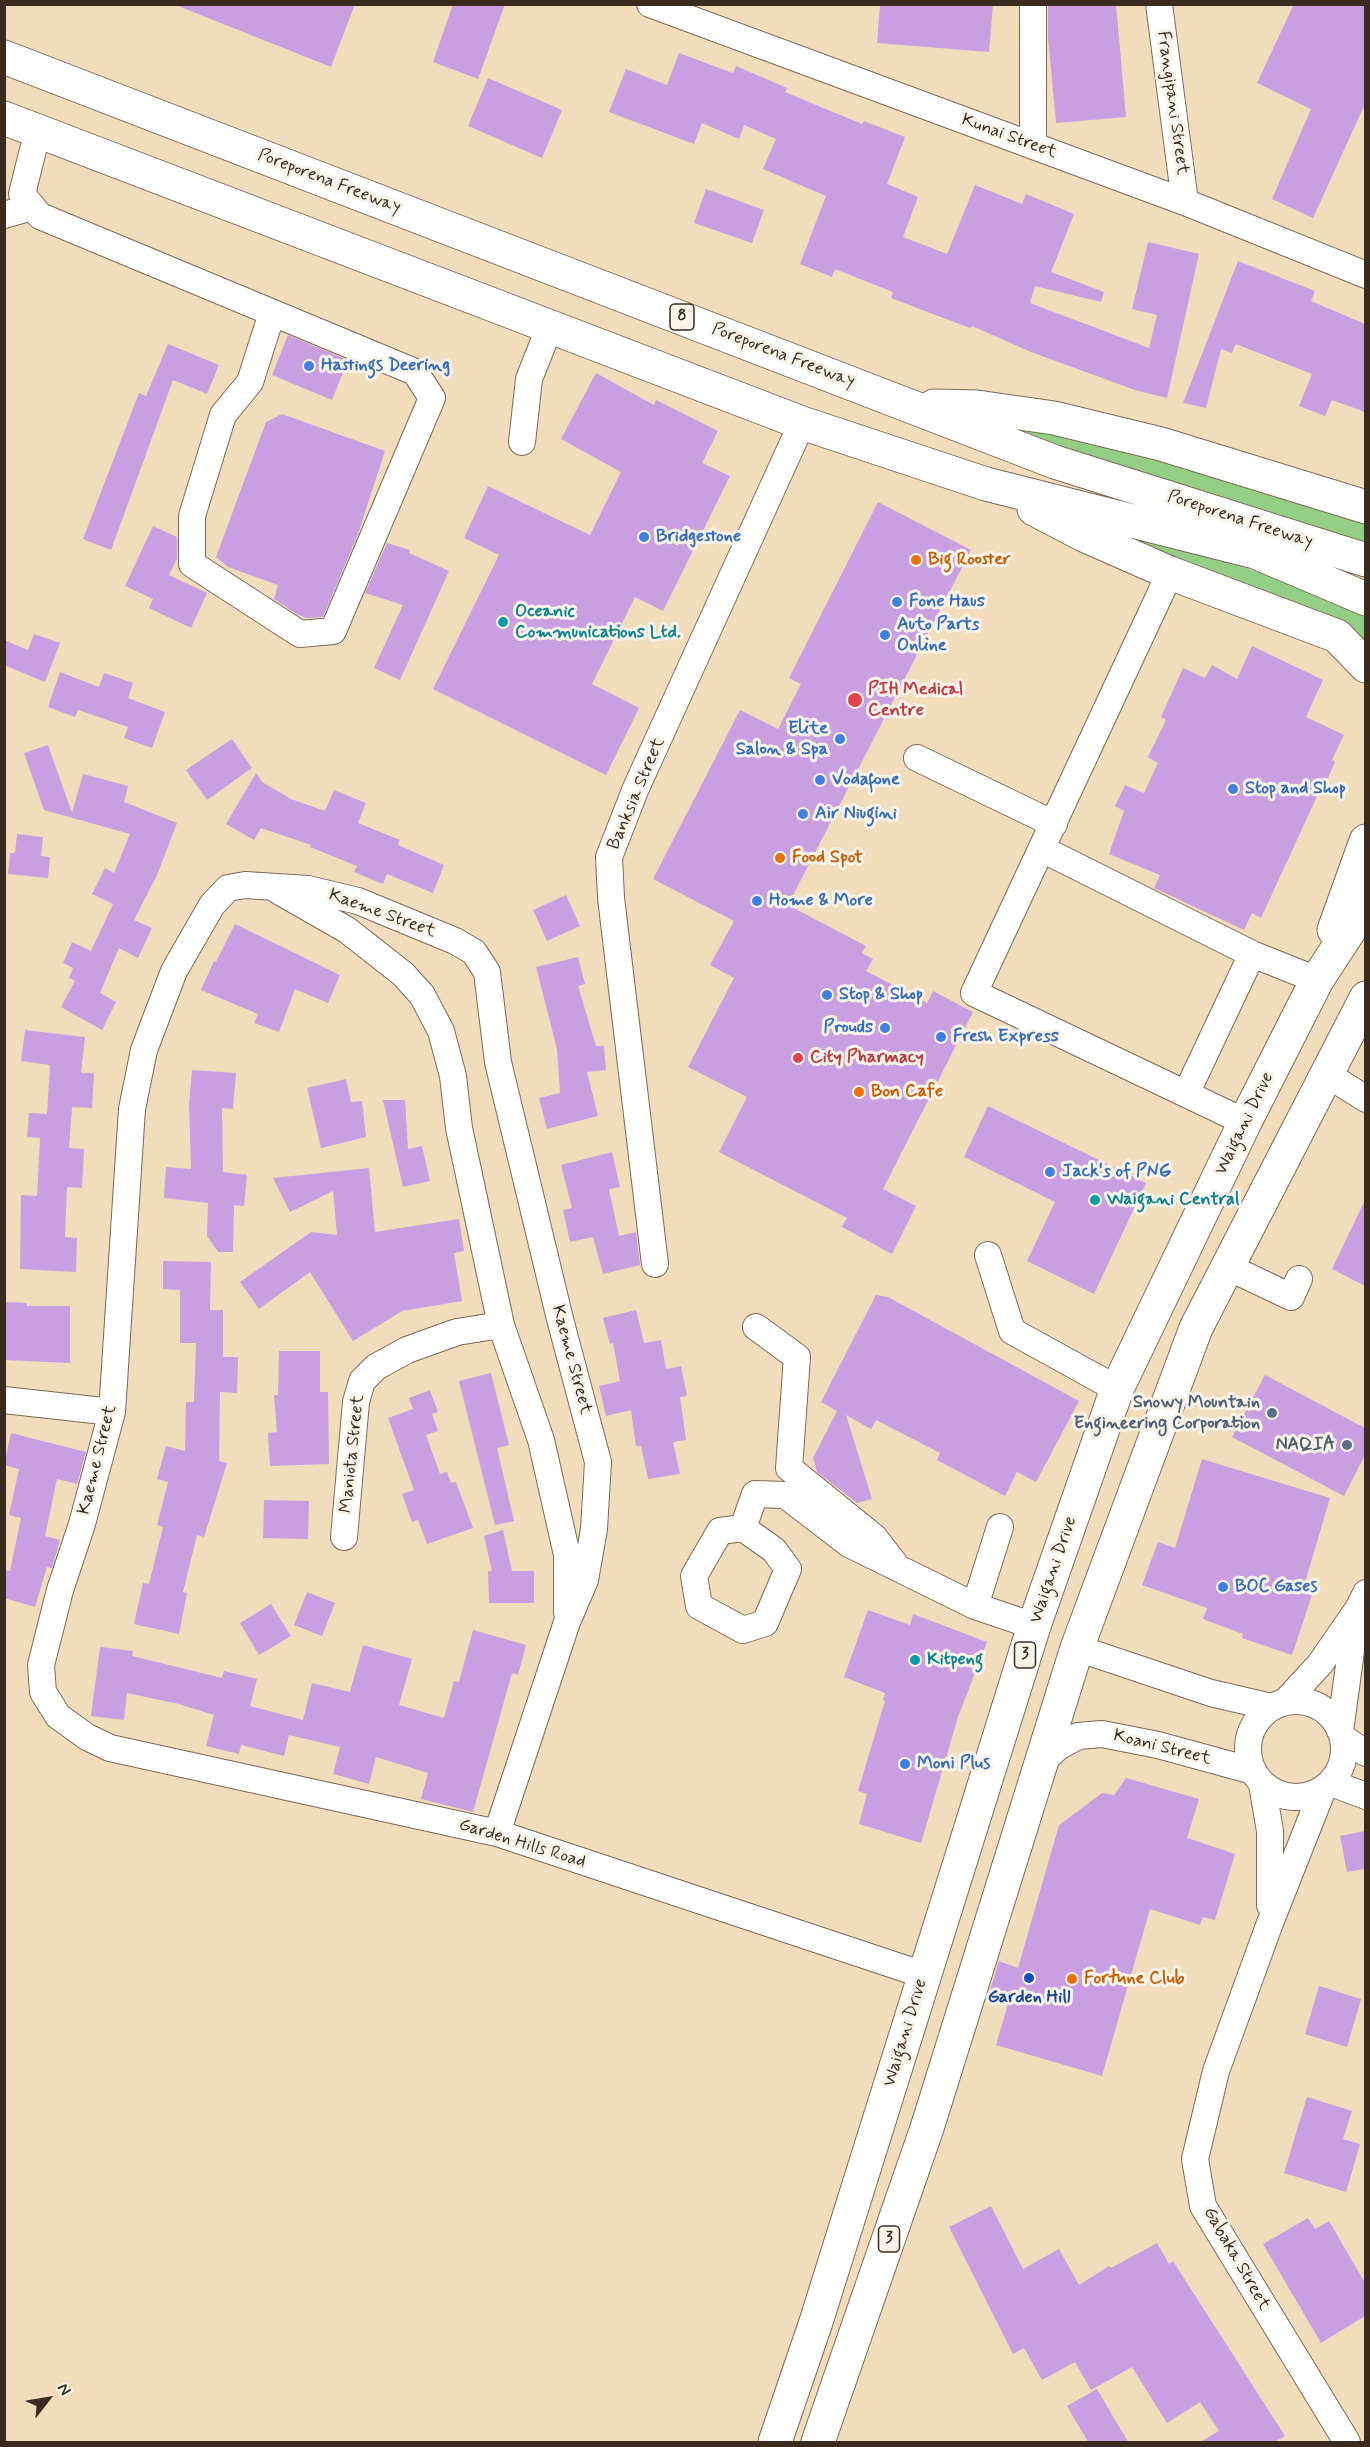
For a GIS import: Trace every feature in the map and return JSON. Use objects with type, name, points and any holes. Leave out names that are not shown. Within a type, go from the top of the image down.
[{"type":"highway","name":"Poreporena Freeway","points":[[4,57],[1055,462],[1365,560]]},
{"type":"highway","name":"Poreporena Freeway","points":[[4,118],[802,423],[986,484],[1255,552],[1365,599]]},
{"type":"highway","points":[[911,405],[977,407],[1054,418],[1161,444],[1365,507]]},
{"type":"highway","points":[[986,484],[1086,536],[1170,573],[1337,636],[1365,666]]},
{"type":"highway","points":[[1317,980],[1365,841]]},
{"type":"highway","name":"Waigani Drive","points":[[775,2442],[816,2322],[1034,1626],[1117,1389],[1245,1122],[1317,980],[1365,905]]},
{"type":"highway","name":"3","points":[[818,2442],[927,2128],[1077,1648],[1196,1328],[1365,998]]},
{"type":"highway","points":[[968,1831],[988,1813],[1043,1648],[1060,1644],[1077,1648]]},
{"type":"highway","points":[[816,2322],[828,2329],[842,2327],[898,2160],[927,2128]]},
{"type":"highway","points":[[789,2442],[812,2376],[824,2377],[837,2388]]},
{"type":"street","name":"Kunai Street","points":[[650,4],[1185,202],[1365,275]]},
{"type":"street","points":[[1033,4],[1033,146]]},
{"type":"street","name":"Frangipani Street","points":[[1159,4],[1185,202]]},
{"type":"street","points":[[38,130],[22,194],[40,216],[415,372],[432,398],[333,631],[300,634],[192,564],[192,516],[223,415],[250,382],[272,313]]},
{"type":"street","points":[[4,215],[32,207]]},
{"type":"street","points":[[522,442],[529,379],[550,326]]},
{"type":"street","name":"Banksia Street","points":[[655,1264],[611,898],[609,857],[636,788],[802,423]]},
{"type":"street","points":[[1170,573],[974,993],[1245,1122]]},
{"type":"street","points":[[918,758],[1054,824]]},
{"type":"street","points":[[1042,849],[1252,954],[1317,980]]},
{"type":"street","name":"Kaeme Street","points":[[110,1748],[87,1737],[58,1716],[43,1692],[41,1665],[60,1590],[82,1524],[112,1412],[132,1109],[144,1050],[174,971],[212,905],[228,888],[245,885],[274,889],[308,889],[367,905],[455,941],[474,952],[486,972],[498,1062],[560,1319],[598,1462],[594,1529],[585,1580],[567,1622],[497,1833]]},
{"type":"street","points":[[274,889],[347,930],[403,974],[422,995],[441,1031],[453,1076],[459,1128],[501,1325],[541,1440],[567,1555],[567,1622]]},
{"type":"street","points":[[1186,1094],[1252,954]]},
{"type":"street","points":[[1325,1073],[1365,1099]]},
{"type":"street","points":[[988,1255],[1012,1331],[1117,1389]]},
{"type":"street","points":[[1228,1267],[1290,1297],[1299,1279]]},
{"type":"street","name":"Maniota Street","points":[[345,1537],[356,1402],[362,1381],[376,1367],[406,1350],[457,1332],[501,1325]]},
{"type":"street","points":[[756,1327],[796,1357],[789,1468],[874,1537],[901,1572]]},
{"type":"street","points":[[4,1400],[112,1412]]},
{"type":"street","points":[[743,1528],[755,1494],[785,1495],[849,1544],[901,1572],[975,1605],[1034,1626]]},
{"type":"street","points":[[975,1605],[1000,1527]]},
{"type":"street","points":[[1361,1601],[1342,1734],[1341,1766],[1327,1786],[1308,1796],[1292,1798],[1276,1793],[1258,1778],[1248,1758],[1250,1736],[1259,1717],[1307,1680],[1361,1601]]},
{"type":"street","points":[[1077,1648],[1211,1693],[1278,1704],[1307,1702],[1318,1706],[1327,1712],[1342,1734],[1365,1753]]},
{"type":"street","name":"Koani Street","points":[[1041,1762],[1058,1747],[1078,1736],[1102,1734],[1158,1745],[1258,1778]]},
{"type":"street","name":"Garden Hills Road","points":[[110,1748],[497,1833],[924,1975]]},
{"type":"street","name":"Gabaka Street","points":[[1258,1778],[1268,1810],[1271,1851],[1270,1923]]},
{"type":"street","points":[[1327,1786],[1365,1796]]},
{"type":"street","name":"Gabaka Street","points":[[1327,1786],[1270,1923],[1216,2071],[1195,2159],[1203,2206],[1347,2442]]},
{"type":"green space","points":[[971,417],[1016,419],[1365,516],[1365,549]]},
{"type":"green space","points":[[1072,519],[1206,555],[1267,575],[1345,606],[1365,616],[1365,643],[1331,617]]},
{"type":"building","points":[[173,4],[355,4],[331,67]]},
{"type":"building","points":[[453,4],[505,4],[478,79],[433,62]]},
{"type":"building","points":[[880,4],[993,4],[989,52],[877,43]]},
{"type":"building","points":[[1048,4],[1116,4],[1126,117],[1056,123],[1048,37]]},
{"type":"building","points":[[1294,4],[1365,4],[1365,104],[1313,218],[1272,199],[1311,109],[1257,83]]},
{"type":"building","points":[[679,53],[733,73],[736,66],[787,88],[785,92],[862,124],[864,121],[905,137],[887,184],[918,197],[903,237],[947,254],[975,185],[1022,204],[1026,194],[1074,214],[1051,272],[1104,292],[1101,302],[1035,286],[1030,303],[1149,348],[1157,315],[1132,309],[1148,242],[1199,254],[1167,398],[1135,390],[1031,352],[972,326],[970,328],[891,298],[893,292],[835,269],[832,277],[800,264],[826,196],[763,169],[776,139],[744,125],[739,139],[702,123],[694,144],[609,112],[626,69],[667,85]]},
{"type":"building","points":[[488,78],[562,110],[542,158],[468,126]]},
{"type":"building","points":[[706,189],[764,210],[752,243],[694,223]]},
{"type":"building","points":[[1238,261],[1315,291],[1311,301],[1365,324],[1365,412],[1332,400],[1325,416],[1299,406],[1312,374],[1236,344],[1232,353],[1221,349],[1206,408],[1183,403]]},
{"type":"building","points":[[288,335],[348,360],[332,400],[272,375]]},
{"type":"building","points":[[168,344],[219,365],[207,394],[173,380],[111,550],[83,539],[139,393],[146,396]]},
{"type":"building","points":[[596,373],[654,405],[656,400],[718,431],[702,463],[730,476],[663,611],[635,597],[592,684],[639,708],[606,775],[433,689],[499,555],[464,538],[488,486],[590,535],[621,472],[561,439]]},
{"type":"building","points":[[282,414],[385,451],[358,534],[323,617],[307,618],[298,615],[274,599],[278,585],[228,567],[216,557],[266,422]]},
{"type":"building","points":[[878,502],[971,550],[788,905],[866,946],[862,953],[873,959],[866,971],[927,1003],[933,991],[973,1012],[883,1189],[916,1206],[892,1254],[842,1227],[847,1218],[719,1152],[747,1097],[688,1067],[734,978],[710,965],[734,921],[653,879],[740,710],[778,729],[801,684],[789,678]]},
{"type":"building","points":[[153,526],[177,537],[177,559],[169,575],[207,593],[191,628],[149,608],[153,599],[125,586]]},
{"type":"building","points":[[387,543],[410,550],[409,553],[449,571],[400,680],[374,668],[403,605],[365,593]]},
{"type":"building","points":[[34,634],[60,643],[45,682],[4,665],[4,640],[28,650]]},
{"type":"building","name":"Stop and Shop","points":[[1252,646],[1323,680],[1306,717],[1344,735],[1332,760],[1335,762],[1327,780],[1325,779],[1261,918],[1252,913],[1244,930],[1154,888],[1160,875],[1109,854],[1124,811],[1115,806],[1125,785],[1144,793],[1158,763],[1148,757],[1166,720],[1161,717],[1183,668],[1205,678],[1212,665],[1237,679]]},
{"type":"building","points":[[60,672],[99,687],[104,673],[133,683],[128,698],[165,712],[152,748],[124,738],[128,727],[78,710],[75,717],[48,707]]},
{"type":"building","points":[[232,739],[252,768],[207,800],[186,770]]},
{"type":"building","points":[[48,745],[72,813],[83,774],[128,786],[124,802],[177,823],[157,875],[134,920],[152,928],[138,958],[119,948],[100,993],[116,1002],[102,1030],[61,1007],[75,981],[69,978],[73,968],[63,963],[72,942],[91,951],[113,904],[92,894],[105,868],[114,873],[130,834],[44,810],[24,753]]},
{"type":"building","points":[[256,773],[262,782],[291,799],[325,811],[334,790],[366,803],[358,823],[400,840],[398,845],[444,865],[433,893],[387,874],[383,884],[354,872],[357,866],[310,847],[311,845],[261,828],[254,840],[226,824]]},
{"type":"building","points":[[17,834],[43,837],[41,856],[50,857],[48,878],[8,874],[10,853],[15,853]]},
{"type":"building","points":[[566,895],[580,926],[547,941],[533,910]]},
{"type":"building","points":[[235,924],[340,975],[328,1003],[295,989],[279,1032],[254,1023],[258,1014],[201,990]]},
{"type":"building","points":[[578,957],[585,984],[578,986],[596,1046],[604,1046],[606,1070],[587,1072],[598,1116],[547,1129],[539,1098],[560,1093],[557,1049],[536,967]]},
{"type":"building","points":[[25,1030],[85,1037],[81,1073],[94,1073],[92,1108],[72,1107],[69,1148],[84,1149],[82,1188],[67,1187],[65,1237],[77,1238],[76,1272],[20,1269],[21,1195],[37,1196],[40,1138],[27,1137],[29,1113],[47,1114],[50,1065],[21,1061]]},
{"type":"building","points":[[192,1070],[236,1073],[233,1109],[222,1108],[223,1172],[247,1175],[244,1206],[234,1205],[233,1252],[218,1252],[207,1236],[208,1203],[164,1198],[166,1167],[191,1169],[189,1105]]},
{"type":"building","points":[[346,1079],[351,1102],[362,1101],[366,1137],[321,1148],[307,1088]]},
{"type":"building","points":[[383,1100],[405,1100],[408,1149],[422,1146],[430,1181],[403,1187]]},
{"type":"building","name":"Waigani Central","points":[[988,1106],[1146,1183],[1094,1294],[1027,1261],[1055,1202],[964,1157]]},
{"type":"building","points":[[612,1152],[620,1187],[609,1189],[619,1236],[636,1232],[640,1265],[603,1274],[593,1237],[570,1242],[563,1210],[572,1208],[561,1165]]},
{"type":"building","points":[[369,1168],[375,1232],[459,1219],[464,1251],[454,1253],[462,1301],[402,1311],[353,1341],[310,1272],[259,1309],[240,1282],[311,1232],[337,1235],[333,1191],[290,1212],[273,1178]]},
{"type":"building","points":[[1365,1200],[1365,1286],[1332,1269]]},
{"type":"building","points":[[163,1261],[211,1262],[210,1310],[223,1310],[223,1357],[238,1357],[237,1393],[220,1392],[219,1461],[227,1463],[204,1537],[197,1535],[183,1592],[187,1593],[179,1634],[134,1624],[143,1583],[149,1584],[163,1527],[157,1525],[168,1482],[157,1479],[166,1446],[185,1451],[186,1402],[194,1402],[196,1343],[180,1343],[180,1290],[163,1289]]},
{"type":"building","points":[[876,1295],[888,1297],[1079,1401],[1036,1482],[1017,1472],[1005,1496],[937,1460],[940,1453],[876,1420],[871,1429],[846,1415],[872,1499],[857,1503],[817,1472],[813,1458],[837,1411],[821,1402]]},
{"type":"building","points":[[4,1302],[27,1303],[27,1306],[70,1306],[70,1363],[4,1360]]},
{"type":"building","points":[[636,1310],[644,1343],[661,1340],[666,1369],[681,1366],[687,1396],[680,1397],[686,1440],[673,1442],[680,1474],[648,1479],[641,1446],[636,1446],[631,1410],[606,1416],[599,1386],[620,1381],[613,1343],[610,1344],[603,1318]]},
{"type":"building","points":[[279,1351],[320,1351],[320,1392],[328,1392],[329,1464],[270,1466],[268,1433],[277,1432],[274,1395],[278,1395]]},
{"type":"building","points":[[491,1373],[509,1445],[497,1448],[514,1521],[495,1525],[459,1381]]},
{"type":"building","points":[[1265,1375],[1365,1428],[1365,1455],[1344,1496],[1232,1437]]},
{"type":"building","points":[[430,1390],[438,1412],[432,1414],[438,1431],[426,1435],[440,1474],[447,1472],[451,1483],[456,1482],[473,1528],[427,1544],[418,1520],[412,1522],[402,1494],[414,1490],[388,1418],[413,1409],[409,1398]]},
{"type":"building","points":[[11,1433],[86,1452],[77,1484],[57,1479],[45,1536],[60,1540],[52,1568],[47,1567],[35,1607],[4,1598],[4,1570],[10,1571],[21,1518],[9,1515],[19,1469],[4,1465]]},
{"type":"building","points":[[1202,1459],[1330,1498],[1303,1589],[1313,1592],[1292,1655],[1242,1638],[1243,1634],[1203,1619],[1207,1608],[1142,1585],[1158,1542],[1175,1548]]},
{"type":"building","points":[[264,1500],[309,1501],[308,1539],[263,1538]]},
{"type":"building","points":[[503,1530],[512,1571],[534,1571],[534,1603],[489,1603],[488,1571],[492,1571],[484,1536]]},
{"type":"building","points":[[307,1592],[335,1603],[322,1636],[294,1625]]},
{"type":"building","points":[[271,1604],[291,1636],[259,1655],[240,1623]]},
{"type":"building","points":[[868,1610],[910,1625],[913,1614],[987,1642],[958,1717],[921,1843],[859,1824],[867,1794],[858,1791],[885,1701],[883,1700],[885,1693],[844,1677]]},
{"type":"building","points":[[473,1630],[526,1645],[518,1675],[512,1673],[473,1812],[421,1799],[428,1773],[376,1757],[369,1784],[333,1774],[340,1747],[289,1735],[284,1756],[241,1745],[239,1754],[206,1746],[214,1715],[179,1704],[127,1693],[124,1720],[91,1716],[100,1647],[133,1651],[132,1656],[222,1678],[224,1671],[257,1679],[250,1706],[303,1720],[312,1683],[350,1692],[363,1645],[412,1659],[399,1705],[444,1718],[454,1681],[459,1682]]},
{"type":"building","name":"Fortune Club","points":[[1126,1778],[1199,1799],[1187,1838],[1235,1854],[1215,1920],[1203,1917],[1200,1925],[1150,1909],[1102,2076],[996,2045],[1010,1997],[990,1990],[999,1961],[1018,1968],[1059,1825],[1102,1793],[1114,1795]]},
{"type":"building","points":[[1365,1831],[1365,1869],[1347,1872],[1340,1836]]},
{"type":"building","points":[[1319,1986],[1361,1999],[1347,2047],[1305,2034]]},
{"type":"building","points":[[1307,2097],[1352,2111],[1343,2139],[1360,2144],[1346,2192],[1284,2173]]},
{"type":"building","points":[[991,2206],[1023,2269],[1059,2249],[1079,2285],[1109,2266],[1111,2268],[1157,2243],[1169,2264],[1173,2261],[1285,2436],[1274,2442],[1200,2442],[1219,2431],[1200,2402],[1167,2423],[1132,2367],[1091,2390],[1075,2362],[1042,2380],[1024,2348],[1013,2354],[949,2227]]},
{"type":"building","points":[[1308,2218],[1315,2229],[1329,2221],[1365,2283],[1365,2316],[1321,2343],[1263,2244]]},
{"type":"building","points":[[1097,2389],[1128,2442],[1088,2442],[1067,2406]]},
{"type":"place","name":"Hastings Deering","points":[[309,366]]},
{"type":"place","name":"Bridgestone","points":[[644,537]]},
{"type":"place","name":"Big Rooster","points":[[916,560]]},
{"type":"place","name":"Fone Haus","points":[[897,602]]},
{"type":"place","name":"Oceanic Communications Ltd.","points":[[503,622]]},
{"type":"place","name":"Auto Parts Online","points":[[885,635]]},
{"type":"place","name":"PIH Medical Centre","points":[[855,700]]},
{"type":"place","name":"Elite Salon & Spa","points":[[840,739]]},
{"type":"place","name":"Vodafone","points":[[820,780]]},
{"type":"place","name":"Stop and Shop","points":[[1233,789]]},
{"type":"place","name":"Air Niugini","points":[[803,814]]},
{"type":"place","name":"Food Spot","points":[[780,858]]},
{"type":"place","name":"Home & More","points":[[757,901]]},
{"type":"place","name":"Stop & Shop","points":[[827,995]]},
{"type":"place","name":"Prouds","points":[[885,1028]]},
{"type":"place","name":"Fresh Express","points":[[941,1037]]},
{"type":"place","name":"City Pharmacy","points":[[798,1058]]},
{"type":"place","name":"Bon Cafe","points":[[859,1092]]},
{"type":"place","name":"Jack's of PNG","points":[[1050,1172]]},
{"type":"place","name":"Waigani Central","points":[[1095,1200]]},
{"type":"place","name":"Snowy Mountain Engineering Corporation","points":[[1272,1413]]},
{"type":"place","name":"NAQIA","points":[[1347,1445]]},
{"type":"place","name":"BOC Gases","points":[[1223,1587]]},
{"type":"place","name":"Kitpeng","points":[[915,1660]]},
{"type":"place","name":"Moni Plus","points":[[905,1764]]},
{"type":"place","name":"Garden Hill","points":[[1029,1978]]},
{"type":"place","name":"Fortune Club","points":[[1072,1979]]}]
